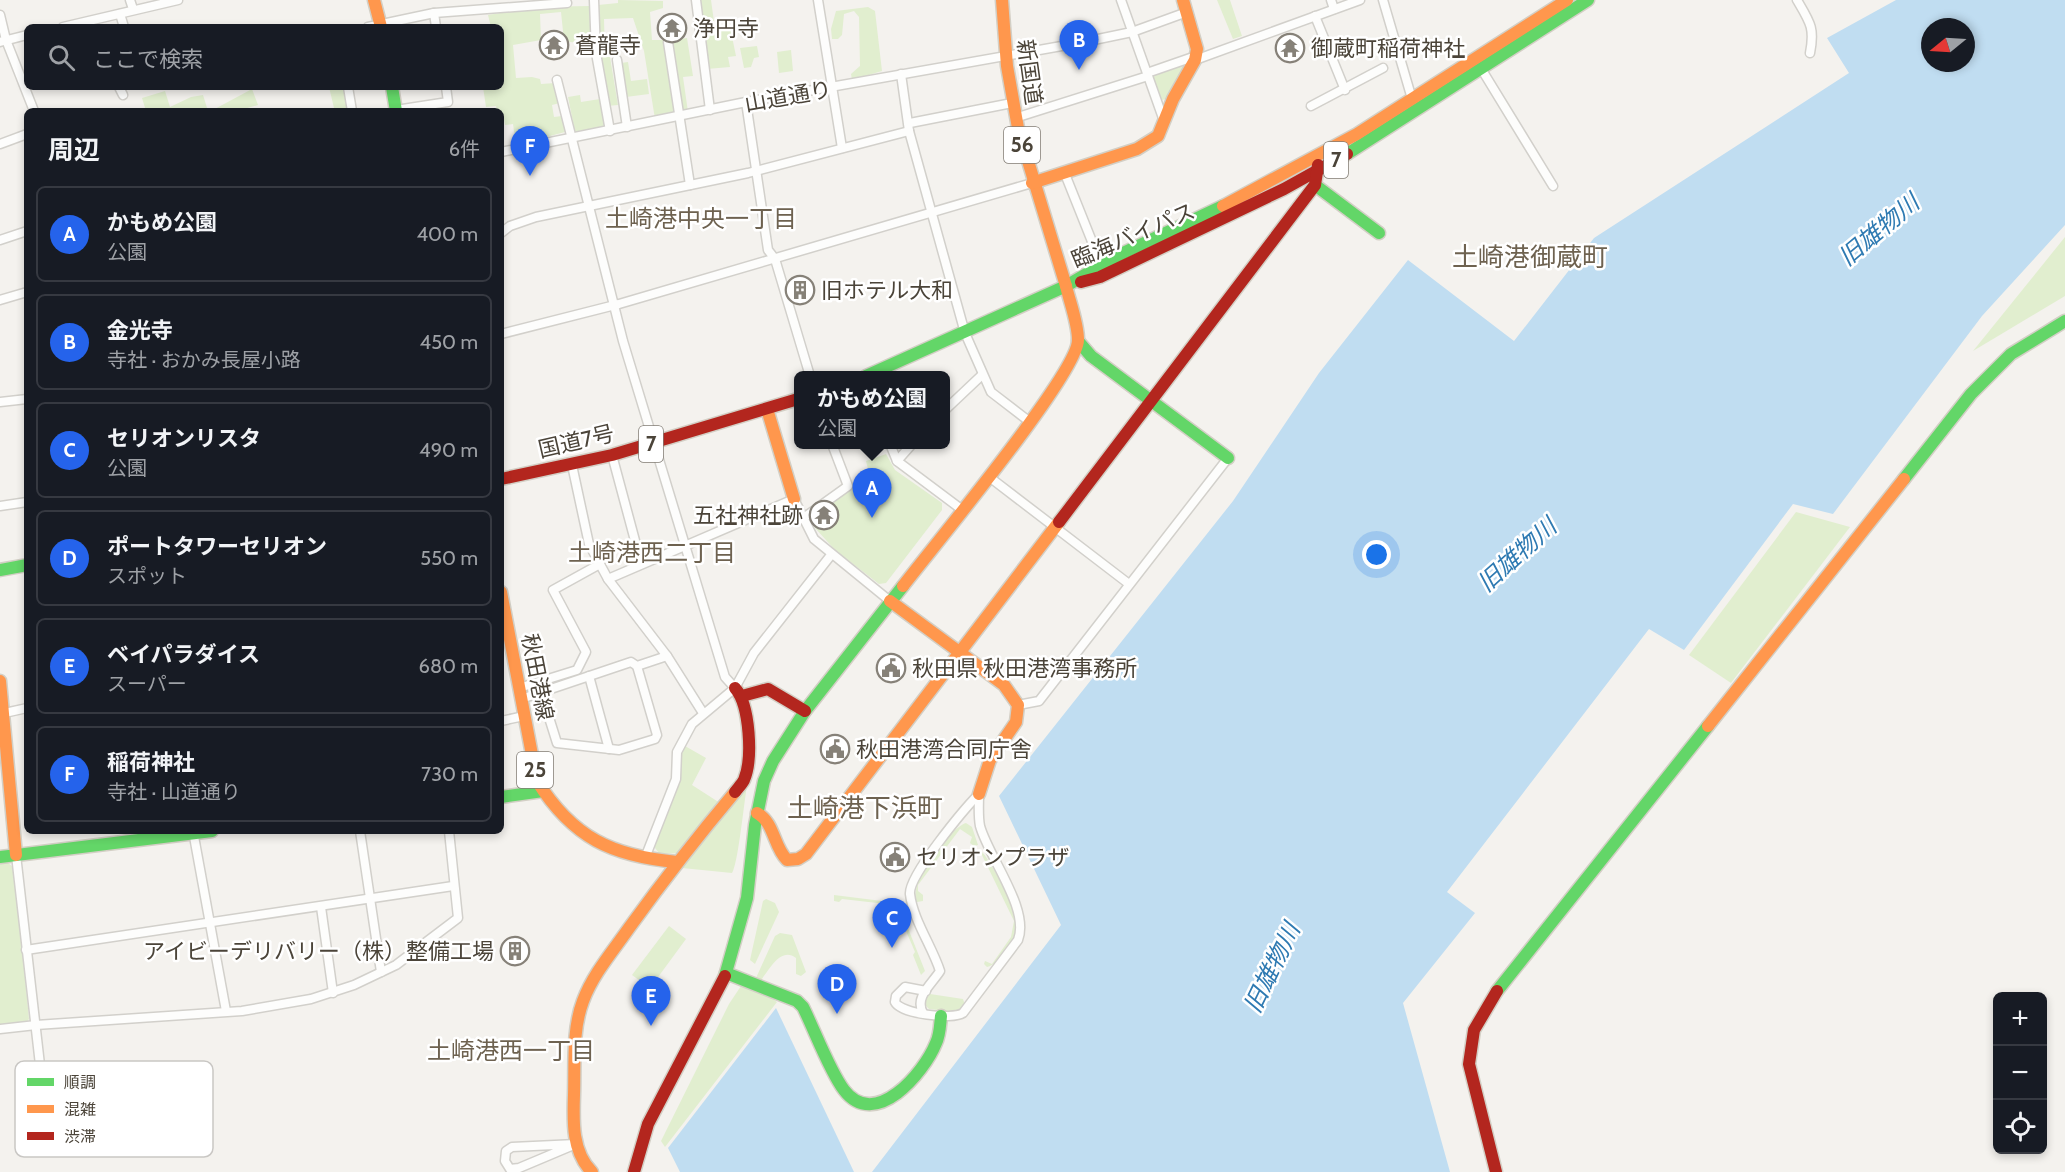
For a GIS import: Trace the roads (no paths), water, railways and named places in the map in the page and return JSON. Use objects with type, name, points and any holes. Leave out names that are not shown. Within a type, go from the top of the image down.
[{"type":"main road","points":[[374,0],[377,24]]},
{"type":"main road","name":"新国道","points":[[1002,0],[1005,57],[1015,118],[1032,183],[1066,286],[1078,341]]},
{"type":"main road","name":"臨海バイパス","points":[[1066,286],[1100,277],[1284,189],[1412,99],[1567,0]]},
{"type":"main road","name":"臨海バイパス","points":[[1066,286],[1101,264],[1318,164],[1482,70],[1588,0]]},
{"type":"main road","points":[[1032,183],[1065,174],[1149,144],[1162,131],[1173,99],[1196,58],[1197,49],[1185,6]]},
{"type":"main road","points":[[393,90],[396,108]]},
{"type":"main road","points":[[757,813],[766,818],[787,860],[798,859],[806,854],[1054,525],[1152,402],[1316,185],[1318,164]]},
{"type":"main road","points":[[1316,185],[1379,233]]},
{"type":"main road","name":"7","points":[[875,371],[1066,286]]},
{"type":"main road","points":[[1496,1172],[1469,1064],[1474,1030],[1490,1000],[1971,394],[2011,354],[2065,321]]},
{"type":"main road","points":[[634,1172],[648,1124],[709,1014],[736,944],[747,898],[757,813],[773,761],[804,711],[1030,422],[1069,367],[1078,341],[1092,356],[1228,458]]},
{"type":"main road","name":"国道7号","points":[[504,479],[612,455],[794,400]]},
{"type":"main road","points":[[767,409],[794,499]]},
{"type":"main road","points":[[0,570],[24,566]]},
{"type":"main road","points":[[890,601],[1004,685],[1018,705],[1016,722],[990,760],[980,794]]},
{"type":"main road","name":"秋田港線","points":[[504,625],[537,781],[553,805],[613,850],[645,858],[677,862]]},
{"type":"main road","points":[[0,681],[16,855]]},
{"type":"main road","points":[[592,1172],[584,1164],[576,1144],[572,1084],[576,1027],[583,1001],[594,978],[677,862],[744,781],[750,749],[738,692],[768,689],[804,711]]},
{"type":"main road","points":[[504,797],[543,791]]},
{"type":"main road","points":[[0,857],[178,834]]},
{"type":"main road","points":[[726,973],[797,1000],[803,1007],[844,1090],[850,1096],[869,1104],[879,1104],[898,1096],[935,1046],[941,1016]]},
{"type":"street","points":[[130,0],[134,9]]},
{"type":"street","points":[[76,24],[174,0]]},
{"type":"street","points":[[594,0],[596,53],[610,131]]},
{"type":"street","points":[[696,0],[711,110]]},
{"type":"street","points":[[818,0],[842,148]]},
{"type":"street","points":[[1121,0],[1164,122]]},
{"type":"street","points":[[1331,0],[1334,9]]},
{"type":"street","points":[[1015,118],[1196,58],[1360,0]]},
{"type":"street","points":[[1383,0],[1412,99]]},
{"type":"street","points":[[1797,0],[1810,21],[1814,34],[1810,53]]},
{"type":"street","points":[[386,24],[434,13],[567,3]]},
{"type":"street","name":"山道通り","points":[[504,151],[746,102],[833,89],[901,74],[1005,57],[1132,32],[1185,6]]},
{"type":"street","points":[[434,13],[436,24]]},
{"type":"street","points":[[120,14],[123,24]]},
{"type":"street","points":[[0,15],[3,41],[24,88]]},
{"type":"street","points":[[1315,16],[1345,90]]},
{"type":"street","points":[[3,41],[24,36]]},
{"type":"street","points":[[668,42],[690,185]]},
{"type":"street","points":[[617,60],[627,128]]},
{"type":"street","points":[[1311,105],[1345,90],[1383,68]]},
{"type":"street","points":[[1482,70],[1553,186]]},
{"type":"street","points":[[901,74],[909,127],[929,213],[965,333],[991,392],[1030,422]]},
{"type":"street","points":[[557,80],[614,306],[684,546],[725,677],[738,692]]},
{"type":"street","points":[[25,90],[33,108]]},
{"type":"street","points":[[348,90],[352,108]]},
{"type":"street","points":[[422,108],[449,106],[446,90]]},
{"type":"street","points":[[746,102],[768,250],[775,259],[809,371]]},
{"type":"street","points":[[504,231],[527,219],[756,170],[842,148],[909,127],[1012,103]]},
{"type":"street","points":[[0,144],[24,135]]},
{"type":"street","points":[[1065,174],[1101,264]]},
{"type":"street","points":[[504,333],[614,306],[1032,183]]},
{"type":"street","points":[[0,240],[24,232]]},
{"type":"street","points":[[0,300],[24,293]]},
{"type":"street","points":[[950,404],[982,375]]},
{"type":"street","points":[[0,402],[24,399]]},
{"type":"street","points":[[802,519],[848,486],[834,449]]},
{"type":"street","points":[[892,449],[897,461],[961,509]]},
{"type":"street","points":[[897,461],[908,449]]},
{"type":"street","points":[[612,455],[641,563]]},
{"type":"street","points":[[1018,705],[1040,701],[1228,458]]},
{"type":"street","points":[[572,465],[589,544],[608,579],[667,656],[703,712]]},
{"type":"street","points":[[987,476],[1129,584]]},
{"type":"street","points":[[608,579],[794,499],[814,539],[890,601]]},
{"type":"street","points":[[0,506],[24,502]]},
{"type":"street","points":[[645,858],[676,779],[677,752],[692,724],[703,712],[738,692],[754,654],[831,555]]},
{"type":"street","points":[[520,694],[577,670],[586,652],[553,590],[600,564]]},
{"type":"street","points":[[638,666],[667,656]]},
{"type":"street","points":[[520,694],[541,692],[631,662],[638,666],[657,735],[655,739],[619,750],[557,743],[541,692]]},
{"type":"street","points":[[589,676],[609,749]]},
{"type":"street","points":[[2,714],[24,709]]},
{"type":"street","points":[[504,720],[524,716]]},
{"type":"street","points":[[926,991],[905,987],[896,996],[898,1007],[951,1017],[963,1013],[1018,940],[1021,932],[1022,923],[981,830],[980,794]]},
{"type":"street","points":[[923,1013],[919,1003],[940,971],[912,902],[911,881],[966,806],[980,794]]},
{"type":"street","points":[[193,834],[226,1011]]},
{"type":"street","points":[[360,834],[381,972]]},
{"type":"street","points":[[0,1029],[288,1005],[333,993],[396,965],[458,918],[448,834]]},
{"type":"street","points":[[16,855],[39,1061]]},
{"type":"street","points":[[26,950],[209,925],[453,886]]},
{"type":"street","points":[[321,907],[333,993]]},
{"type":"street","points":[[576,1144],[519,1168],[510,1168],[505,1161],[506,1151],[512,1147],[576,1144]]},
{"type":"water","name":"旧雄物川","points":[[1896,0],[2065,0],[2065,225],[1982,316],[1833,514],[1793,504],[1684,650],[1649,629],[1447,892],[1475,913],[1403,1003],[1450,1172],[872,1172],[1061,925],[999,796],[1233,501],[1319,373],[1408,260],[1514,341],[1594,238],[1849,73],[1827,38]]},
{"type":"water","points":[[776,1008],[854,1172],[680,1172],[668,1148]]},
{"type":"place","name":"浄円寺","points":[[672,28]]},
{"type":"place","name":"蒼龍寺","points":[[554,45]]},
{"type":"place","name":"御蔵町稲荷神社","points":[[1290,48]]},
{"type":"place","name":"金光寺","points":[[1079,70]]},
{"type":"place","name":"稲荷神社","points":[[530,176]]},
{"type":"place","name":"旧ホテル大和","points":[[800,290]]},
{"type":"place","name":"五社神社跡","points":[[824,515]]},
{"type":"place","name":"かもめ公園","points":[[872,518]]},
{"type":"place","name":"秋田県 秋田港湾事務所","points":[[891,668]]},
{"type":"place","name":"秋田港湾合同庁舎","points":[[835,749]]},
{"type":"place","name":"セリオンプラザ","points":[[895,857]]},
{"type":"place","name":"セリオンリスタ","points":[[892,948]]},
{"type":"place","name":"アイビーデリバリー（株）整備工場","points":[[515,951]]},
{"type":"place","name":"ポートタワーセリオン","points":[[837,1014]]},
{"type":"place","name":"ベイパラダイス","points":[[651,1026]]},
{"type":"district","name":"土崎港中央一丁目","points":[[701,219]]},
{"type":"district","name":"土崎港御蔵町","points":[[1530,257]]},
{"type":"district","name":"土崎港西二丁目","points":[[652,553]]},
{"type":"district","name":"土崎港下浜町","points":[[865,808]]},
{"type":"district","name":"土崎港西一丁目","points":[[511,1051]]}]
